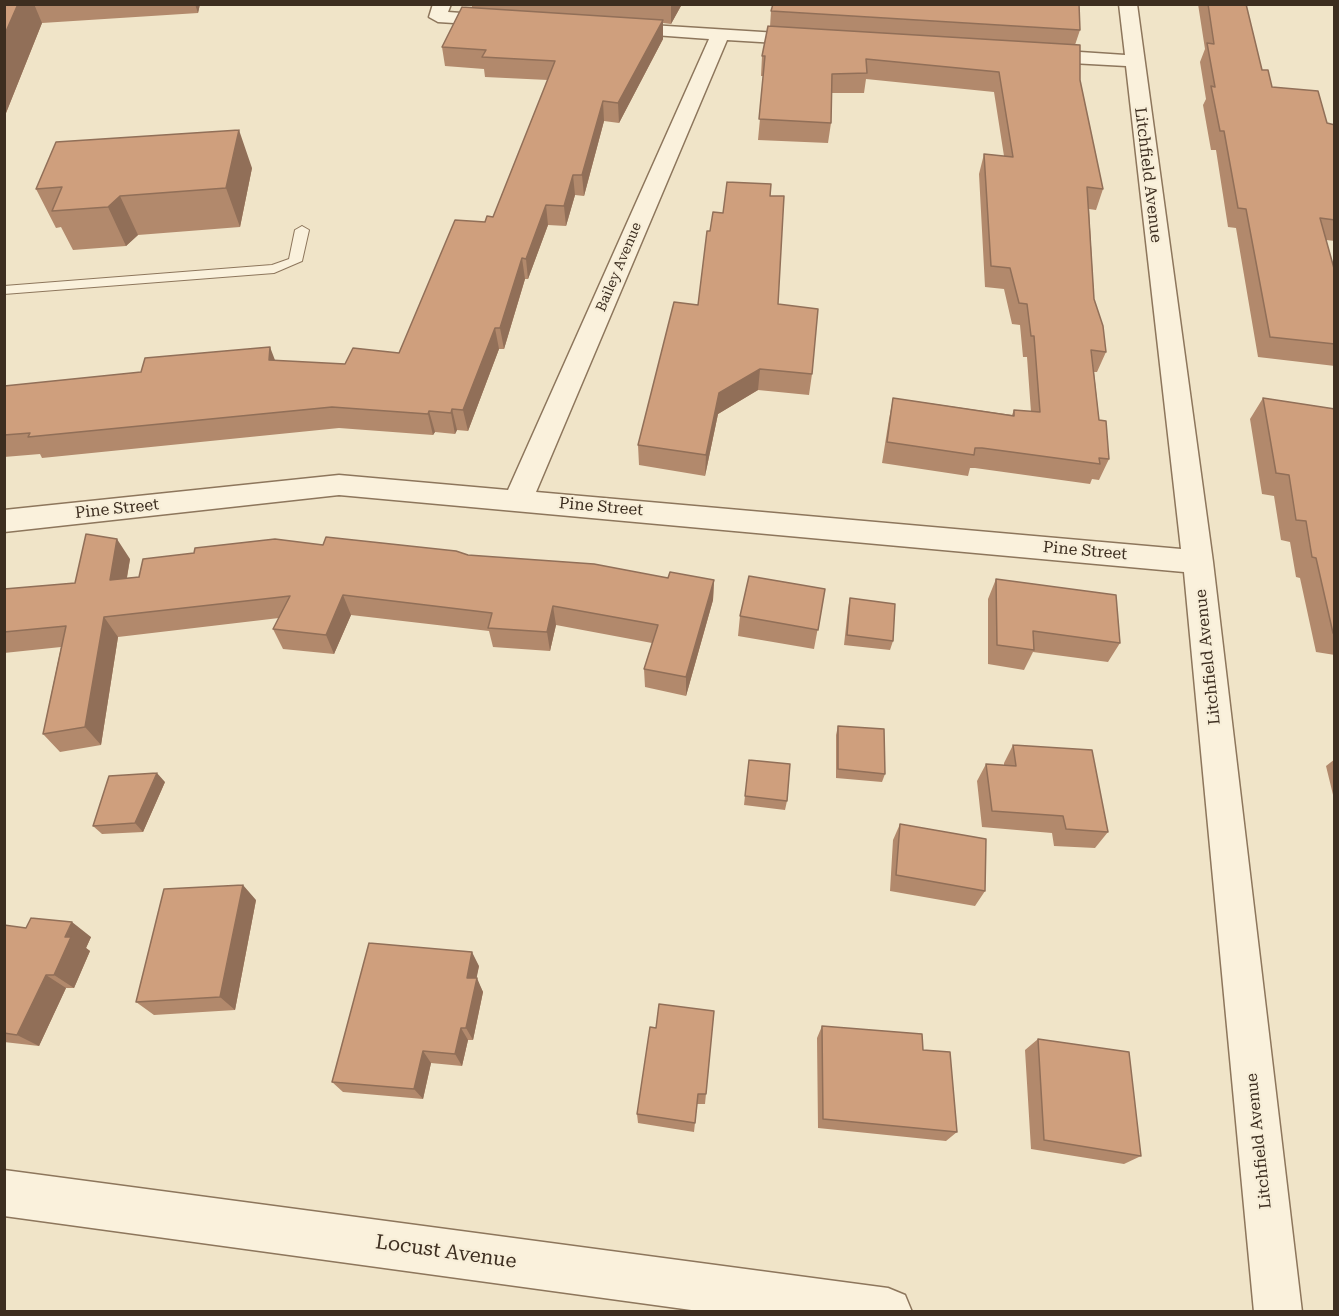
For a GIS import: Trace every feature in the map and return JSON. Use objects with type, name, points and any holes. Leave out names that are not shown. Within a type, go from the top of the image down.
[{"type":"street","name":"Litchfield Avenue","points":[[1128,4],[1198,562],[1278,1311]]},
{"type":"street","points":[[440,10],[520,22]]},
{"type":"street","points":[[603,27],[826,41]]},
{"type":"street","name":"Bailey Avenue","points":[[518,500],[720,34]]},
{"type":"street","points":[[1016,53],[1134,61]]},
{"type":"street","name":"Pine Street","points":[[4,521],[339,485],[1198,562]]},
{"type":"street","name":"Locust Avenue","points":[[4,1193],[888,1311]]},
{"type":"lane","points":[[4,290],[274,269],[295,261],[302,230]]},
{"type":"building","points":[[4,4],[18,4],[4,36]]},
{"type":"building","points":[[773,4],[1079,4],[1080,30],[771,11]]},
{"type":"building","points":[[1208,4],[1246,4],[1262,70],[1268,70],[1272,87],[1318,91],[1327,123],[1335,125],[1335,220],[1320,218],[1335,272],[1335,344],[1270,337],[1246,209],[1238,208],[1224,131],[1220,131],[1211,86],[1215,87],[1207,43],[1214,44]]},
{"type":"building","points":[[462,7],[663,20],[618,103],[603,101],[582,175],[573,175],[564,206],[546,205],[526,259],[522,258],[500,328],[495,328],[463,410],[452,409],[451,413],[429,411],[428,414],[332,407],[28,437],[30,433],[4,435],[4,386],[141,372],[145,358],[270,347],[269,360],[345,364],[353,348],[399,353],[455,220],[485,222],[487,216],[493,217],[555,61],[482,57],[486,50],[442,47]]},
{"type":"building","points":[[768,26],[1080,45],[1080,80],[1103,189],[1087,187],[1094,299],[1103,326],[1106,352],[1091,350],[1099,420],[1106,421],[1109,459],[1099,458],[1100,464],[982,448],[975,448],[974,455],[887,442],[893,398],[1014,416],[1014,410],[1040,412],[1034,336],[1031,336],[1027,304],[1019,303],[1010,268],[991,266],[984,154],[1013,157],[999,72],[866,59],[867,73],[832,74],[831,123],[759,119],[765,56],[762,56]]},
{"type":"building","points":[[239,130],[226,188],[120,196],[108,207],[52,211],[62,187],[36,189],[56,142]]},
{"type":"building","points":[[727,182],[771,184],[770,196],[784,196],[778,304],[818,309],[812,374],[760,369],[719,393],[706,455],[638,445],[674,302],[698,305],[707,231],[710,231],[713,212],[723,213]]},
{"type":"building","points":[[1263,398],[1335,409],[1335,633],[1333,633],[1316,558],[1312,557],[1306,521],[1296,520],[1289,475],[1276,473]]},
{"type":"building","points":[[86,534],[117,539],[110,580],[139,577],[143,559],[194,553],[195,548],[275,539],[323,545],[326,537],[456,551],[468,555],[594,564],[668,578],[670,572],[714,580],[686,677],[644,669],[658,625],[553,606],[547,632],[488,628],[492,613],[343,595],[326,635],[273,629],[290,596],[104,617],[85,727],[43,734],[66,626],[4,632],[4,589],[75,583]]},
{"type":"building","points":[[749,576],[825,589],[818,630],[740,616]]},
{"type":"building","points":[[996,579],[1116,595],[1120,643],[1033,631],[1034,650],[997,645]]},
{"type":"building","points":[[850,598],[895,604],[893,641],[847,635]]},
{"type":"building","points":[[838,726],[884,729],[885,774],[838,769]]},
{"type":"building","points":[[1013,745],[1092,750],[1108,832],[1066,829],[1063,816],[992,811],[986,764],[1016,766]]},
{"type":"building","points":[[749,760],[790,764],[787,801],[745,796]]},
{"type":"building","points":[[157,773],[135,823],[93,826],[109,776]]},
{"type":"building","points":[[900,824],[986,839],[985,891],[896,875]]},
{"type":"building","points":[[243,885],[220,997],[136,1002],[164,889]]},
{"type":"building","points":[[31,918],[72,922],[65,937],[71,937],[54,975],[46,975],[17,1035],[4,1033],[4,925],[26,928]]},
{"type":"building","points":[[369,943],[472,952],[467,978],[477,978],[466,1028],[461,1028],[455,1054],[423,1051],[414,1089],[332,1082]]},
{"type":"building","points":[[659,1004],[714,1011],[706,1094],[698,1094],[695,1123],[637,1114],[650,1027],[656,1028]]},
{"type":"building","points":[[822,1026],[922,1034],[923,1050],[950,1052],[957,1132],[823,1119]]},
{"type":"building","points":[[1038,1039],[1129,1052],[1141,1156],[1044,1140]]}]
